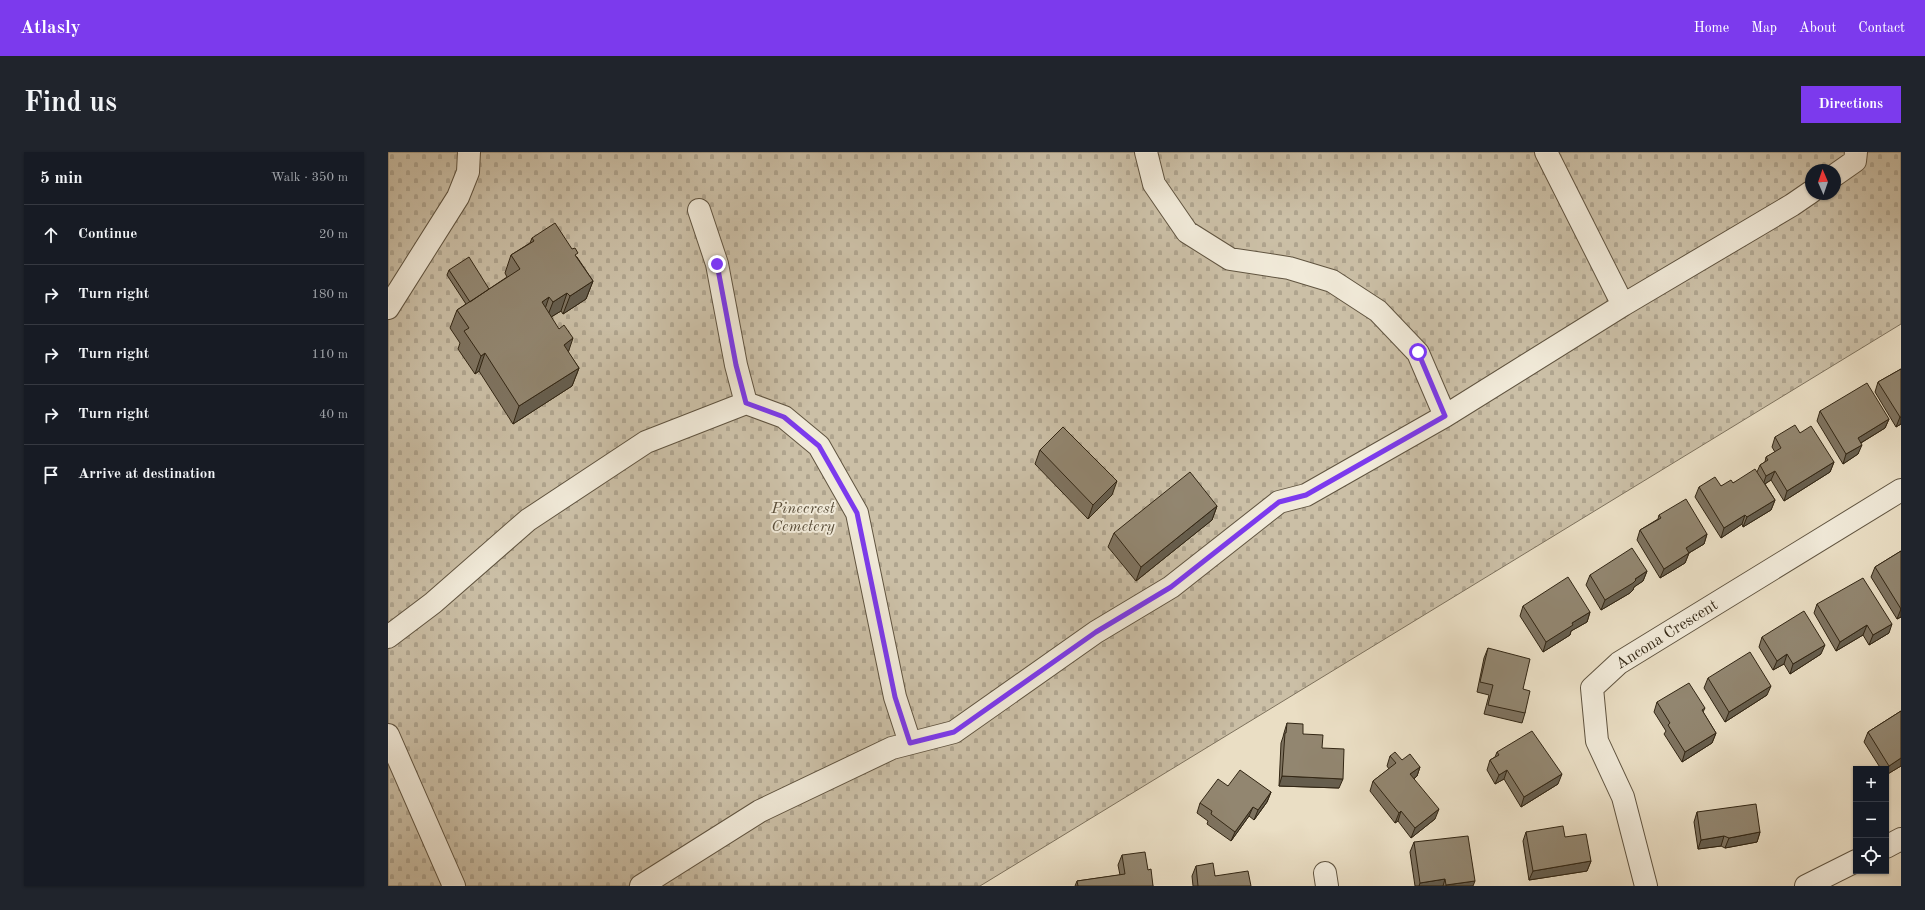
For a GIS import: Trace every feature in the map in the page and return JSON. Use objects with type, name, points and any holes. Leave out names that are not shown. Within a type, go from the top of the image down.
[{"type":"street","points":[[388,308],[458,197],[468,172],[469,152]]},
{"type":"street","points":[[1146,152],[1154,184],[1187,232],[1230,259],[1289,268],[1332,281],[1378,311],[1418,352],[1445,416]]},
{"type":"street","points":[[1546,152],[1623,305]]},
{"type":"street","points":[[1841,171],[1855,161],[1856,152]]},
{"type":"street","points":[[641,886],[760,811],[892,748],[954,732],[1096,632],[1171,587],[1279,502],[1306,495],[1445,416],[1623,305],[1805,196]]},
{"type":"street","points":[[699,210],[717,264],[736,365],[746,403]]},
{"type":"street","points":[[388,637],[433,603],[528,520],[646,442],[746,403],[784,417],[819,446],[857,513],[895,697],[910,743]]},
{"type":"street","name":"Ancona Crescent","points":[[1646,886],[1623,796],[1597,741],[1592,688],[1619,663],[1901,490]]},
{"type":"street","points":[[388,735],[454,886]]},
{"type":"street","points":[[1889,845],[1901,839]]},
{"type":"street","points":[[1806,886],[1853,863]]},
{"type":"green space","name":"Pinecrest Cemetery","points":[[388,152],[1901,152],[1901,324],[980,886],[388,886]]},
{"type":"building","points":[[555,223],[572,249],[575,248],[578,253],[575,255],[593,281],[570,296],[567,293],[553,302],[549,297],[542,302],[559,329],[564,325],[573,338],[564,345],[579,368],[519,406],[485,353],[481,356],[464,331],[469,328],[457,310],[520,269],[511,255],[534,241],[532,238]]},
{"type":"building","points":[[469,257],[489,289],[470,302],[449,270]]},
{"type":"building","points":[[1901,369],[1901,417],[1900,417],[1878,382]]},
{"type":"building","points":[[1867,383],[1889,419],[1858,438],[1862,445],[1846,454],[1820,411]]},
{"type":"building","points":[[1795,425],[1800,433],[1811,426],[1834,462],[1787,491],[1775,471],[1766,476],[1760,465],[1768,460],[1766,457],[1781,448],[1775,437]]},
{"type":"building","points":[[1063,427],[1117,481],[1093,505],[1040,450]]},
{"type":"building","points":[[1755,469],[1775,500],[1747,517],[1745,515],[1724,528],[1699,487],[1715,477],[1721,486],[1731,480],[1733,483]]},
{"type":"building","points":[[1190,472],[1217,506],[1141,567],[1114,533]]},
{"type":"building","points":[[1686,499],[1707,534],[1686,548],[1689,553],[1664,569],[1640,530],[1661,518],[1659,515]]},
{"type":"building","points":[[1632,548],[1647,571],[1635,579],[1636,580],[1633,583],[1605,600],[1590,575]]},
{"type":"building","points":[[1901,551],[1901,609],[1875,567]]},
{"type":"building","points":[[1568,577],[1590,612],[1546,642],[1523,606]]},
{"type":"building","points":[[1863,578],[1892,624],[1873,635],[1867,625],[1840,642],[1817,604]]},
{"type":"building","points":[[1804,611],[1825,645],[1793,664],[1787,654],[1777,661],[1762,637]]},
{"type":"building","points":[[1488,648],[1530,659],[1523,689],[1530,691],[1525,713],[1488,705],[1493,685],[1480,682]]},
{"type":"building","points":[[1750,652],[1771,686],[1729,712],[1708,678]]},
{"type":"building","points":[[1689,683],[1705,708],[1702,710],[1716,733],[1685,752],[1668,725],[1670,723],[1657,702]]},
{"type":"building","points":[[1901,711],[1901,758],[1889,766],[1868,732]]},
{"type":"building","points":[[1287,723],[1303,724],[1303,734],[1323,735],[1322,748],[1344,749],[1343,779],[1282,776]]},
{"type":"building","points":[[1532,731],[1562,774],[1524,797],[1507,770],[1499,775],[1490,760],[1499,755],[1497,752]]},
{"type":"building","points":[[1395,752],[1402,760],[1410,754],[1420,767],[1410,774],[1439,809],[1415,828],[1401,811],[1399,813],[1373,781],[1396,763],[1390,756]]},
{"type":"building","points":[[1240,770],[1271,792],[1258,810],[1253,807],[1235,832],[1211,814],[1212,811],[1200,803],[1218,779],[1228,786]]},
{"type":"building","points":[[1756,804],[1760,832],[1729,838],[1724,836],[1701,840],[1697,812]]},
{"type":"building","points":[[1563,826],[1565,837],[1586,834],[1591,861],[1533,871],[1526,832]]},
{"type":"building","points":[[1468,836],[1475,881],[1446,885],[1445,879],[1420,883],[1414,842]]},
{"type":"building","points":[[1145,852],[1148,870],[1151,869],[1153,886],[1078,886],[1077,881],[1125,874],[1122,855]]},
{"type":"building","points":[[1213,863],[1215,876],[1248,871],[1251,886],[1198,886],[1196,866]]},
{"type":"route","points":[[717,264],[736,365],[746,403],[784,417],[819,446],[857,513],[895,697],[910,743],[954,732],[1096,632],[1171,587],[1279,502],[1306,495],[1445,416],[1418,352]]}]
